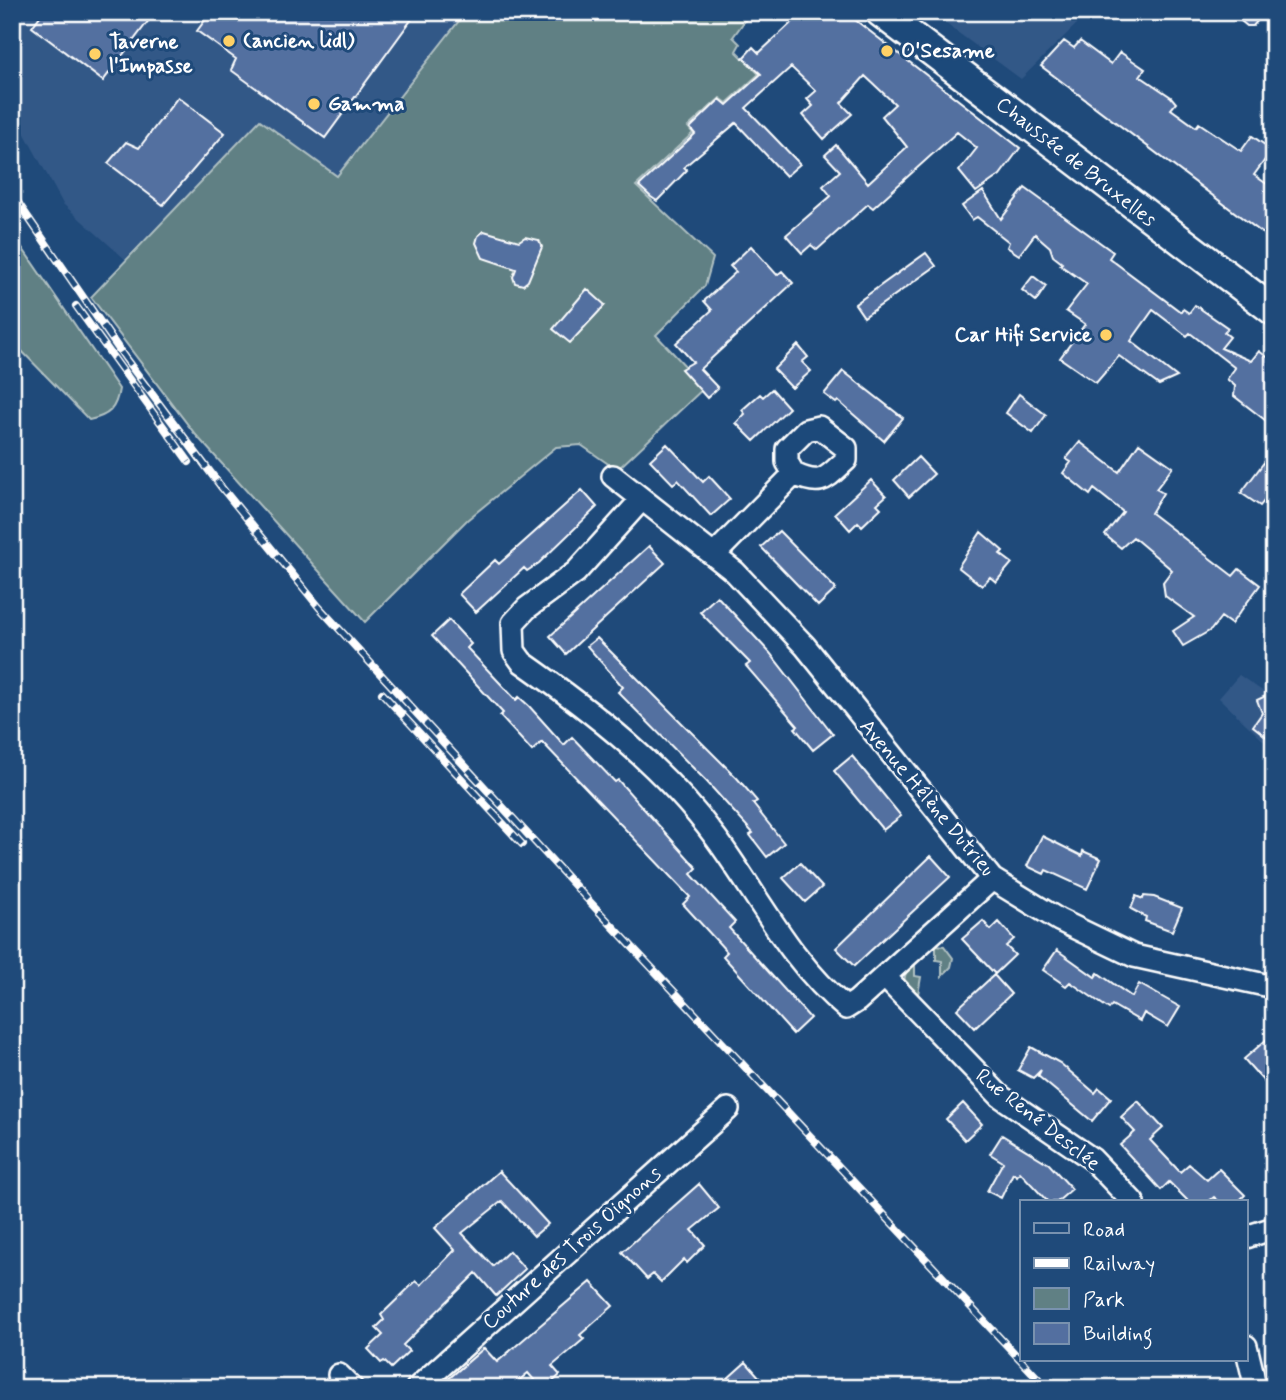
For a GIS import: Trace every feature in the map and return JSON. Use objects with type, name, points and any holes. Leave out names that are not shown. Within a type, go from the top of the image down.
[{"type":"main road","name":"Chaussée de Bruxelles","points":[[880,12],[1274,312]]},
{"type":"main road","name":"Chaussée de Bruxelles","points":[[906,12],[1274,290]]},
{"type":"street","points":[[714,555],[794,474]]},
{"type":"street","name":"Avenue Hélène Dutrieu","points":[[613,476],[735,572],[805,646],[992,879],[1059,920],[1134,956],[1274,987]]},
{"type":"street","points":[[642,499],[576,572],[527,608],[513,623],[514,651],[522,662],[612,729],[667,781],[715,836],[790,948],[835,999],[846,1007],[884,977],[992,879]]},
{"type":"street","name":"Rue René Desclée","points":[[884,977],[991,1088],[1092,1159],[1131,1200]]},
{"type":"street","name":"Couture des Trois Oignons","points":[[417,1388],[728,1109]]},
{"type":"street","points":[[1248,1236],[1274,1228]]},
{"type":"street","points":[[1248,1354],[1256,1388]]},
{"type":"shaded area","points":[[12,12],[466,12],[337,176],[260,120],[125,259],[63,204],[12,110]]},
{"type":"shaded area","points":[[930,12],[1089,12],[1021,79]]},
{"type":"shaded area","points":[[1239,675],[1274,699],[1274,743],[1270,747],[1219,698]]},
{"type":"green space","points":[[466,12],[751,12],[733,37],[740,44],[736,51],[759,74],[727,103],[720,98],[688,127],[693,133],[636,186],[713,258],[705,286],[656,335],[705,387],[617,470],[581,445],[556,447],[467,520],[365,622],[195,434],[91,297],[260,120],[337,176]]},
{"type":"green space","points":[[12,233],[119,389],[113,407],[102,416],[89,420],[12,341]]},
{"type":"green space","points":[[936,945],[944,946],[953,958],[951,967],[942,976],[942,961],[936,960]]},
{"type":"green space","points":[[915,962],[915,976],[921,977],[918,994],[905,984],[904,979]]},
{"type":"building","name":"Taverne l'Impasse","points":[[43,12],[155,12],[103,81],[32,27]]},
{"type":"building","name":"Gamma","points":[[211,12],[417,12],[325,138],[231,70],[236,59],[197,31]]},
{"type":"building","points":[[803,12],[845,12],[1020,148],[1000,175],[976,192],[959,171],[977,148],[957,132],[873,208],[868,204],[817,250],[811,245],[802,253],[786,235],[831,196],[823,186],[840,171],[825,155],[836,145],[868,183],[907,147],[882,116],[895,104],[865,76],[841,103],[852,114],[824,139],[803,115],[813,106],[807,99],[816,91],[791,67],[746,108],[800,164],[786,176],[736,123],[684,167],[687,170],[657,201],[651,197],[639,186],[695,134],[690,128],[720,99],[727,105],[761,74],[743,58],[753,47],[759,53]]},
{"type":"building","points":[[1230,12],[1265,12],[1253,26],[1247,26]]},
{"type":"building","points":[[1064,41],[1074,48],[1080,41],[1111,64],[1120,52],[1145,69],[1140,76],[1171,97],[1176,103],[1171,109],[1196,127],[1199,123],[1241,151],[1252,136],[1272,150],[1254,175],[1274,189],[1274,224],[1265,235],[1041,66]]},
{"type":"building","points":[[178,97],[225,133],[163,205],[108,163],[126,142],[139,148]]},
{"type":"building","points":[[1025,188],[1113,252],[1109,258],[1181,312],[1183,309],[1189,313],[1195,305],[1228,328],[1224,332],[1230,337],[1221,348],[1251,361],[1259,351],[1274,362],[1274,427],[1234,396],[1235,386],[1227,379],[1235,368],[1190,333],[1187,336],[1153,310],[1131,341],[1177,377],[1159,385],[1119,356],[1096,383],[1060,358],[1085,324],[1066,311],[1087,284],[1060,265],[1062,263],[1053,256],[1050,247],[1035,234],[1019,255],[1007,247],[1009,242],[977,217],[972,220],[962,206],[983,191],[1001,219]]},
{"type":"building","points":[[484,231],[519,241],[525,237],[539,240],[542,247],[528,281],[523,285],[515,283],[513,277],[516,269],[483,258],[476,243],[478,236]]},
{"type":"building","points":[[751,246],[777,275],[782,271],[793,283],[700,369],[718,388],[707,398],[681,369],[693,362],[676,343],[712,310],[704,301],[736,272],[730,266]]},
{"type":"building","points":[[926,253],[936,266],[864,317],[855,304]]},
{"type":"building","points":[[1033,276],[1046,286],[1036,301],[1022,290]]},
{"type":"building","points":[[587,289],[605,305],[570,343],[553,329]]},
{"type":"building","points":[[798,345],[808,357],[802,362],[811,371],[792,388],[774,369]]},
{"type":"building","points":[[843,371],[903,418],[884,441],[838,401],[836,403],[824,394]]},
{"type":"building","points":[[772,389],[789,408],[754,441],[736,423],[745,414],[742,410],[760,394],[763,397]]},
{"type":"building","points":[[1019,394],[1046,415],[1033,433],[1006,413]]},
{"type":"building","points":[[1080,442],[1119,472],[1139,443],[1173,467],[1156,489],[1163,493],[1151,513],[1233,576],[1239,569],[1260,585],[1231,624],[1221,617],[1211,630],[1183,646],[1173,631],[1194,617],[1165,596],[1163,582],[1172,570],[1133,537],[1121,548],[1105,535],[1123,512],[1094,489],[1090,495],[1063,473],[1071,462],[1066,459]]},
{"type":"building","points":[[667,444],[703,482],[709,476],[730,499],[711,516],[678,480],[673,484],[650,460]]},
{"type":"building","points":[[918,457],[934,474],[909,497],[894,480]]},
{"type":"building","points":[[1265,461],[1274,467],[1274,508],[1264,501],[1260,506],[1241,493]]},
{"type":"building","points":[[871,480],[886,496],[877,504],[881,508],[862,526],[858,522],[850,530],[835,513]]},
{"type":"building","points":[[582,490],[597,507],[539,563],[527,571],[524,568],[476,612],[459,594],[495,560],[499,564]]},
{"type":"building","points":[[779,531],[836,589],[818,606],[761,547]]},
{"type":"building","points":[[981,532],[1003,551],[1000,554],[1012,563],[996,582],[990,577],[982,586],[958,567]]},
{"type":"building","points":[[649,546],[665,563],[566,654],[550,636]]},
{"type":"building","points":[[717,596],[770,653],[833,734],[813,750],[795,728],[798,726],[746,666],[750,663],[700,612]]},
{"type":"building","points":[[449,620],[471,644],[467,648],[516,700],[519,697],[529,706],[564,745],[572,737],[615,782],[618,780],[697,868],[691,874],[735,922],[729,928],[810,1018],[793,1034],[723,956],[727,952],[683,904],[690,897],[542,742],[532,751],[500,716],[503,713],[432,636]]},
{"type":"building","points":[[597,638],[737,778],[757,801],[753,804],[784,843],[767,857],[750,835],[753,833],[707,782],[618,692],[623,687],[587,646]]},
{"type":"building","points":[[1274,692],[1273,742],[1253,726],[1262,713],[1257,700]]},
{"type":"building","points":[[852,756],[901,816],[883,830],[834,771]]},
{"type":"building","points":[[1042,836],[1082,856],[1083,851],[1101,859],[1087,889],[1046,870],[1044,874],[1027,866]]},
{"type":"building","points":[[931,856],[950,877],[854,966],[836,948]]},
{"type":"building","points":[[800,863],[822,887],[805,902],[783,878]]},
{"type":"building","points":[[1136,896],[1143,899],[1144,896],[1154,897],[1182,908],[1172,931],[1145,921],[1146,917],[1131,909]]},
{"type":"building","points":[[983,921],[991,930],[999,922],[1014,939],[1006,946],[1015,955],[995,974],[962,939]]},
{"type":"building","points":[[1057,950],[1095,977],[1098,973],[1132,997],[1139,984],[1180,1007],[1168,1027],[1144,1013],[1140,1021],[1112,1005],[1109,1009],[1070,982],[1066,986],[1043,970]]},
{"type":"building","points":[[994,975],[1011,994],[975,1028],[957,1009]]},
{"type":"building","points":[[1274,1033],[1274,1093],[1244,1059]]},
{"type":"building","points":[[1031,1047],[1060,1063],[1095,1093],[1099,1088],[1111,1098],[1092,1121],[1038,1076],[1041,1070],[1033,1078],[1018,1070]]},
{"type":"building","points":[[1138,1101],[1163,1128],[1150,1140],[1180,1172],[1189,1164],[1207,1180],[1219,1169],[1245,1195],[1240,1200],[1218,1200],[1214,1197],[1210,1200],[1187,1200],[1169,1182],[1161,1190],[1120,1145],[1135,1132],[1121,1117]]},
{"type":"building","points":[[963,1103],[982,1124],[965,1140],[946,1119]]},
{"type":"building","points":[[1002,1135],[1049,1164],[1072,1189],[1059,1200],[1046,1200],[1020,1172],[1017,1176],[1013,1173],[1001,1198],[987,1191],[1003,1162],[990,1154]]},
{"type":"building","points":[[499,1171],[548,1224],[534,1236],[502,1201],[462,1233],[493,1266],[509,1251],[525,1269],[496,1296],[476,1273],[403,1345],[409,1351],[391,1368],[384,1361],[381,1363],[368,1349],[383,1335],[376,1328],[384,1320],[381,1315],[416,1281],[421,1285],[455,1250],[435,1228]]},
{"type":"building","points":[[699,1184],[719,1208],[692,1230],[705,1245],[687,1263],[684,1259],[661,1282],[653,1274],[647,1279],[622,1252]]},
{"type":"building","points":[[591,1282],[613,1306],[580,1335],[584,1339],[552,1366],[560,1375],[546,1388],[541,1388],[528,1373],[510,1388],[438,1388],[484,1348],[497,1362]]},
{"type":"building","points":[[746,1362],[769,1388],[717,1388]]},
{"type":"railway","points":[[12,194],[125,358],[222,488],[319,607],[589,901],[1020,1359]]},
{"type":"railway","points":[[76,306],[189,462]]},
{"type":"railway","points":[[382,693],[522,844]]},
{"type":"railway","points":[[1023,1362],[1047,1388]]},
{"type":"place","name":"(ancien lidl)","points":[[229,41]]},
{"type":"place","name":"O'Sesame","points":[[887,51]]},
{"type":"place","name":"Taverne l'Impasse","points":[[95,54]]},
{"type":"place","name":"Gamma","points":[[314,104]]},
{"type":"place","name":"Car Hifi Service","points":[[1106,335]]}]
